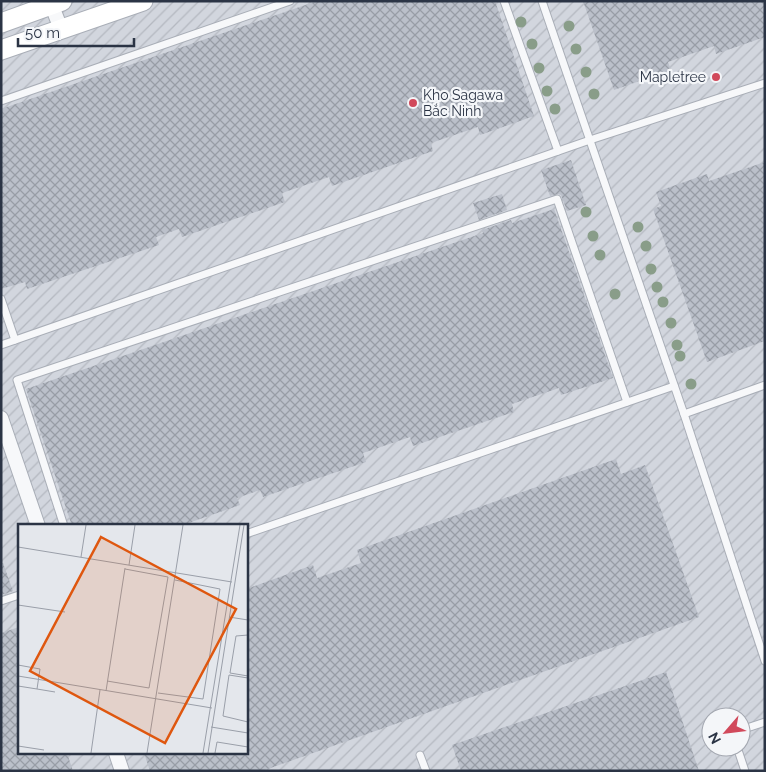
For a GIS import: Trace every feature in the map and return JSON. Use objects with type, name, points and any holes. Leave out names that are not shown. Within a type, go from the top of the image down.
[{"type":"main road","points":[[1,50],[143,1]]},
{"type":"main road","points":[[1,23],[55,2]]},
{"type":"street","points":[[55,2],[61,29]]},
{"type":"street","points":[[1,418],[37,524]]},
{"type":"street","points":[[116,754],[122,771]]},
{"type":"lane","points":[[1,101],[290,1]]},
{"type":"lane","points":[[504,1],[558,151]]},
{"type":"lane","points":[[542,1],[684,414],[765,661]]},
{"type":"lane","points":[[1,345],[590,140],[765,83]]},
{"type":"lane","points":[[63,524],[17,380],[558,199],[627,402]]},
{"type":"lane","points":[[1,299],[15,340]]},
{"type":"lane","points":[[684,414],[765,385]]},
{"type":"lane","points":[[248,533],[674,386]]},
{"type":"lane","points":[[1,601],[18,595]]},
{"type":"lane","points":[[751,727],[765,722]]},
{"type":"lane","points":[[420,755],[426,771]]},
{"type":"lane","points":[[740,757],[745,771]]},
{"type":"shaded area","points":[[1,1],[765,1],[765,771],[1,771]]},
{"type":"building","points":[[317,1],[495,1],[534,116],[480,135],[478,127],[431,143],[433,151],[332,186],[329,177],[282,193],[285,202],[182,237],[179,229],[156,237],[159,245],[27,289],[25,282],[1,289],[1,109]]},
{"type":"building","points":[[583,1],[765,1],[765,37],[716,54],[714,46],[668,62],[671,70],[614,90]]},
{"type":"building","points":[[571,160],[586,205],[567,211],[561,195],[550,196],[541,170]]},
{"type":"building","points":[[765,162],[765,341],[707,362],[653,209],[661,206],[656,192],[707,174],[709,181]]},
{"type":"building","points":[[502,194],[507,210],[479,220],[473,203]]},
{"type":"building","points":[[553,206],[613,378],[561,395],[559,388],[512,404],[514,412],[413,446],[410,437],[363,453],[366,462],[263,497],[260,490],[237,498],[240,505],[186,524],[71,524],[26,389],[483,233],[482,230],[511,220],[512,223],[554,209]]},
{"type":"building","points":[[616,459],[621,474],[645,465],[699,617],[262,771],[150,771],[144,754],[248,754],[248,588],[313,565],[317,578],[361,563],[357,550]]},
{"type":"building","points":[[3,563],[13,591],[1,595],[1,564]]},
{"type":"building","points":[[18,627],[18,754],[67,754],[73,771],[1,771],[1,633]]},
{"type":"building","points":[[666,672],[699,771],[461,771],[452,745]]},
{"type":"place","name":"Mapletree","points":[[716,77]]},
{"type":"place","name":"Kho Sagawa Bắc Ninh","points":[[413,103]]}]
